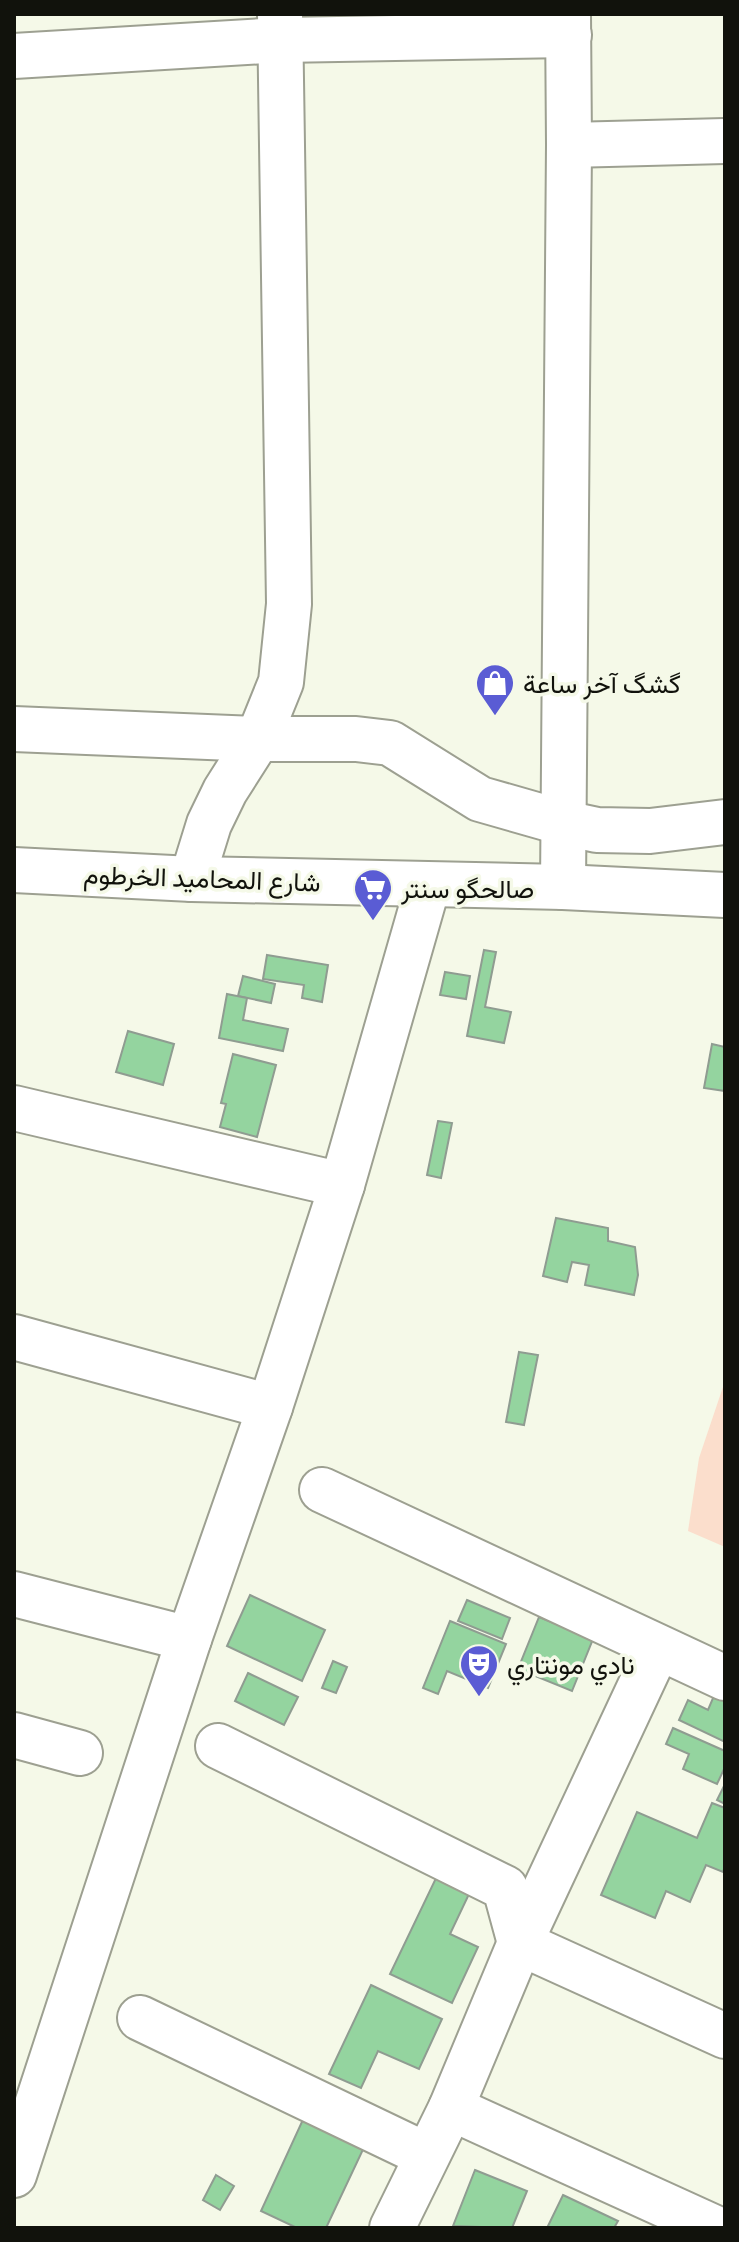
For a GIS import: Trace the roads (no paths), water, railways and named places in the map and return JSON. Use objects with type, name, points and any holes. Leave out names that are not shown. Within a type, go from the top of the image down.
[{"type":"street","points":[[14,56],[280,27],[569,24],[563,887]]},
{"type":"street","points":[[192,879],[209,824],[225,791],[258,739],[281,682],[289,604],[280,27]]},
{"type":"street","points":[[569,145],[725,141]]},
{"type":"street","points":[[14,729],[258,739],[356,739],[390,743],[480,799],[564,823],[597,830],[650,831],[725,822]]},
{"type":"street","name":"شارع المحاميد الخرطوم","points":[[14,870],[192,879],[563,887],[725,895]]},
{"type":"street","points":[[14,2175],[189,1639],[270,1407],[342,1185],[428,885]]},
{"type":"street","points":[[14,1108],[342,1185]]},
{"type":"street","points":[[14,1337],[270,1407]]},
{"type":"street","points":[[322,1490],[725,1678]]},
{"type":"street","points":[[14,1594],[189,1639]]},
{"type":"street","points":[[392,2228],[451,2108],[520,1943],[658,1648]]},
{"type":"street","points":[[14,1735],[80,1753]]},
{"type":"street","points":[[218,1746],[505,1888],[520,1943]]},
{"type":"street","points":[[520,1943],[725,2036]]},
{"type":"street","points":[[140,2018],[426,2155]]},
{"type":"street","points":[[451,2108],[712,2228],[725,2198]]},
{"type":"place","name":"گشگ آخر ساعة","points":[[495,717]]},
{"type":"place","name":"صالحگو سنتر","points":[[373,922]]},
{"type":"place","name":"نادي مونتاري","points":[[479,1698]]}]
